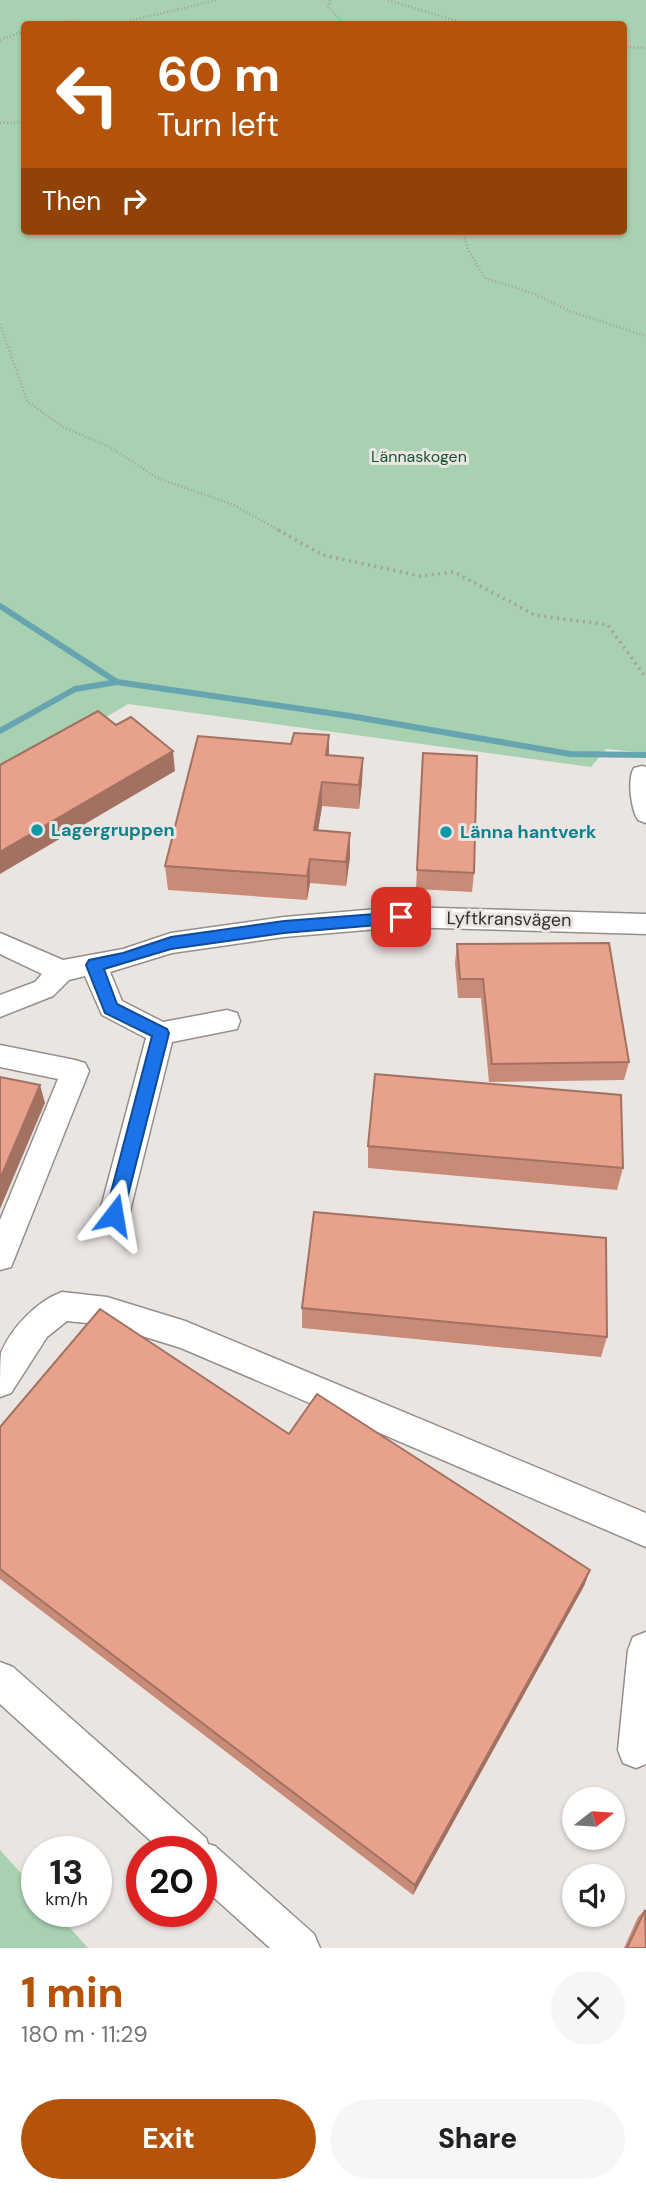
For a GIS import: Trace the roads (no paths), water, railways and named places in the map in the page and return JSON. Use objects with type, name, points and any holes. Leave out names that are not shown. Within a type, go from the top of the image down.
[{"type":"street","points":[[642,774],[646,814]]},
{"type":"street","name":"Lyftkransvägen","points":[[61,971],[124,959],[171,943],[284,927],[401,917],[646,924]]},
{"type":"street","points":[[0,943],[61,971],[44,989],[0,1006]]},
{"type":"street","points":[[94,965],[111,1009],[161,1033],[227,1021]]},
{"type":"street","points":[[114,1215],[161,1033]]},
{"type":"street","points":[[0,1056],[75,1071],[0,1257]]},
{"type":"street","points":[[0,1382],[36,1327],[62,1306],[107,1311],[184,1335],[646,1530]]},
{"type":"street","points":[[636,1750],[646,1650]]},
{"type":"street","points":[[0,1680],[174,1836]]},
{"type":"street","points":[[217,1874],[300,1948]]},
{"type":"waterway","points":[[0,606],[117,682]]},
{"type":"waterway","points":[[0,731],[75,689],[117,682]]},
{"type":"waterway","points":[[117,682],[350,716],[570,754],[646,755]]},
{"type":"place","name":"Lagergruppen","points":[[37,830]]},
{"type":"place","name":"Länna hantverk","points":[[446,832]]},
{"type":"park label","name":"Lännaskogen","points":[[419,456]]}]
